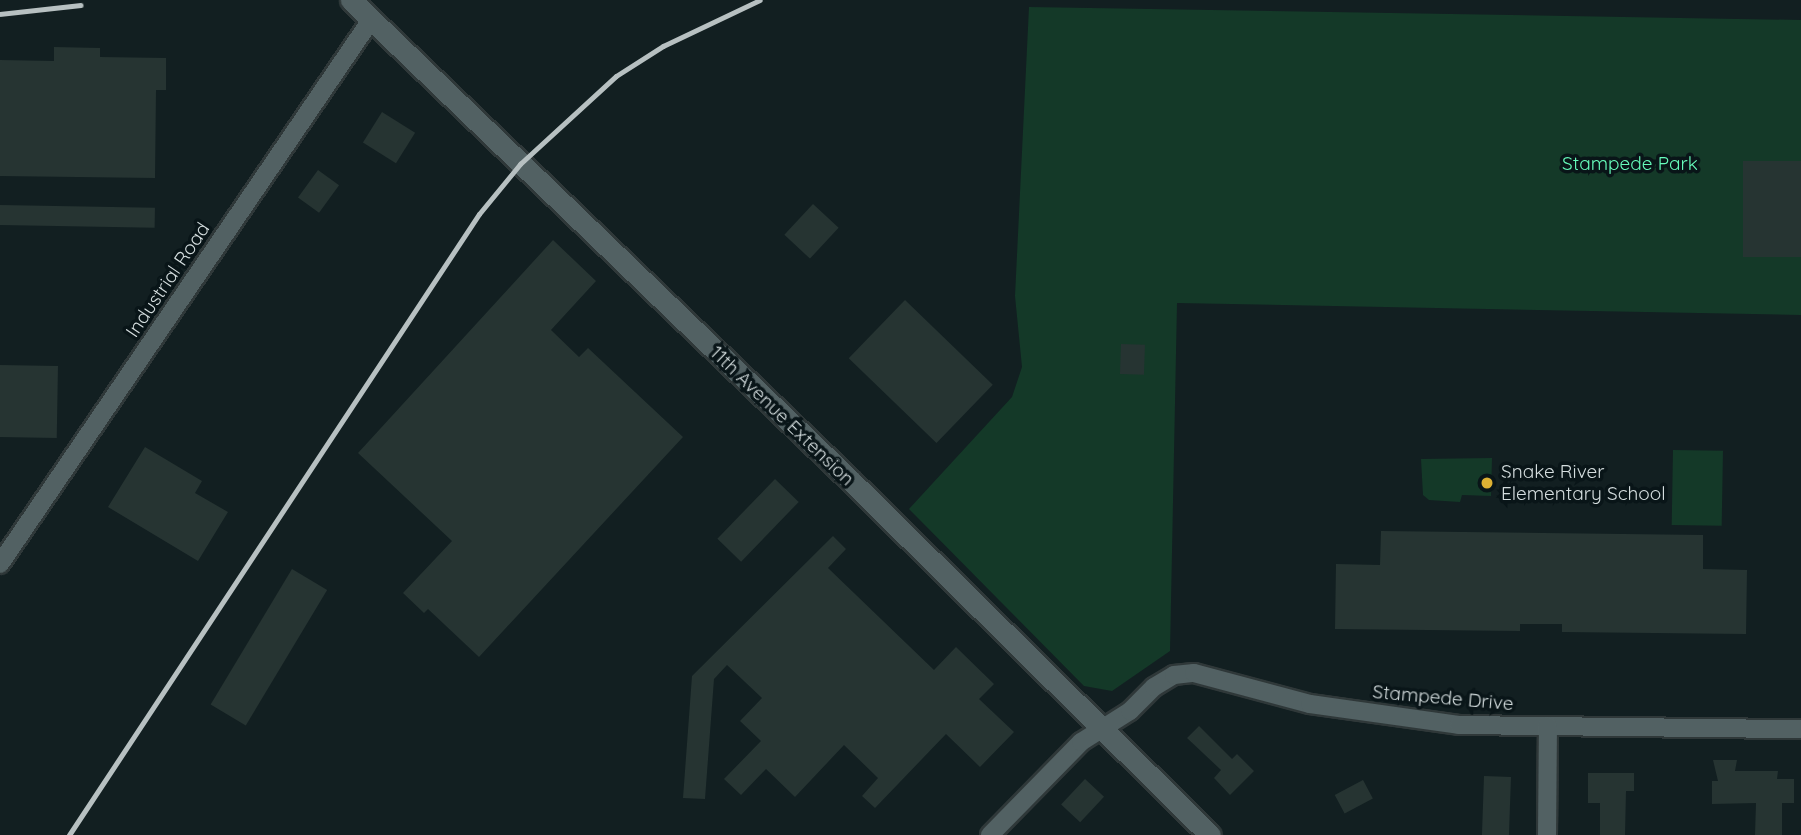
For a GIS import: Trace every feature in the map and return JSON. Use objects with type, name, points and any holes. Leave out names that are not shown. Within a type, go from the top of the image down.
[{"type":"street","name":"11th Avenue Extension","points":[[351,0],[1103,728],[1210,835]]},
{"type":"street","name":"Industrial Road","points":[[0,564],[371,20]]},
{"type":"street","name":"Stampede Drive","points":[[990,835],[1081,742],[1174,675],[1194,673],[1310,704],[1459,725],[1801,729]]},
{"type":"street","points":[[1547,835],[1548,726]]},
{"type":"green space","name":"Stampede Park","points":[[1029,7],[1801,20],[1801,315],[1177,303],[1170,651],[1112,691],[1084,686],[909,509],[1012,397],[1022,367],[1015,296]]},
{"type":"green space","points":[[1673,450],[1723,451],[1722,526],[1672,525]]},
{"type":"green space","points":[[1492,458],[1491,496],[1462,495],[1460,502],[1429,500],[1423,495],[1421,459]]},
{"type":"building","points":[[54,47],[100,48],[100,57],[166,58],[166,90],[156,90],[155,178],[0,176],[0,60],[54,61]]},
{"type":"building","points":[[382,112],[415,133],[396,163],[363,143]]},
{"type":"building","points":[[1743,161],[1801,161],[1801,257],[1743,257]]},
{"type":"building","points":[[318,170],[339,185],[319,213],[298,198]]},
{"type":"building","points":[[813,204],[839,228],[810,259],[784,235]]},
{"type":"building","points":[[0,205],[155,208],[155,228],[0,225]]},
{"type":"building","points":[[553,240],[596,281],[551,330],[579,357],[588,348],[683,437],[479,657],[428,609],[424,613],[403,593],[452,541],[358,453]]},
{"type":"building","points":[[905,300],[993,385],[936,443],[849,358]]},
{"type":"building","points":[[1121,344],[1145,345],[1144,375],[1120,374]]},
{"type":"building","points":[[0,365],[58,366],[57,438],[0,437]]},
{"type":"building","points":[[145,447],[202,481],[195,493],[228,512],[198,561],[108,507]]},
{"type":"building","points":[[775,479],[799,502],[741,562],[717,539]]},
{"type":"building","points":[[1381,531],[1703,535],[1703,569],[1747,570],[1746,634],[1562,632],[1562,624],[1520,624],[1520,631],[1335,629],[1336,564],[1380,565]]},
{"type":"building","points":[[833,536],[846,549],[828,568],[934,670],[956,647],[994,684],[979,699],[1014,732],[980,767],[946,734],[875,808],[862,796],[878,778],[844,745],[795,797],[766,769],[741,795],[724,779],[761,741],[740,721],[762,698],[727,665],[714,679],[705,799],[683,798],[692,676]]},
{"type":"building","points":[[292,569],[327,590],[246,726],[211,704]]},
{"type":"building","points":[[1199,726],[1232,759],[1237,754],[1254,771],[1230,795],[1214,778],[1221,770],[1187,738]]},
{"type":"building","points":[[1713,760],[1737,760],[1735,771],[1778,771],[1777,779],[1794,779],[1794,803],[1782,803],[1782,835],[1755,835],[1756,803],[1712,804],[1712,781],[1718,781]]},
{"type":"building","points":[[1588,773],[1634,773],[1634,791],[1626,791],[1625,835],[1600,835],[1600,803],[1588,803]]},
{"type":"building","points":[[1484,776],[1511,777],[1509,835],[1482,835]]},
{"type":"building","points":[[1085,779],[1104,797],[1080,822],[1061,805]]},
{"type":"building","points":[[1363,780],[1373,799],[1345,814],[1335,795]]},
{"type":"railway","points":[[69,835],[479,214],[520,164],[616,76],[663,46],[760,0]]},
{"type":"railway","points":[[0,14],[80,5]]},
{"type":"place","name":"Snake River Elementary School","points":[[1487,483]]}]
